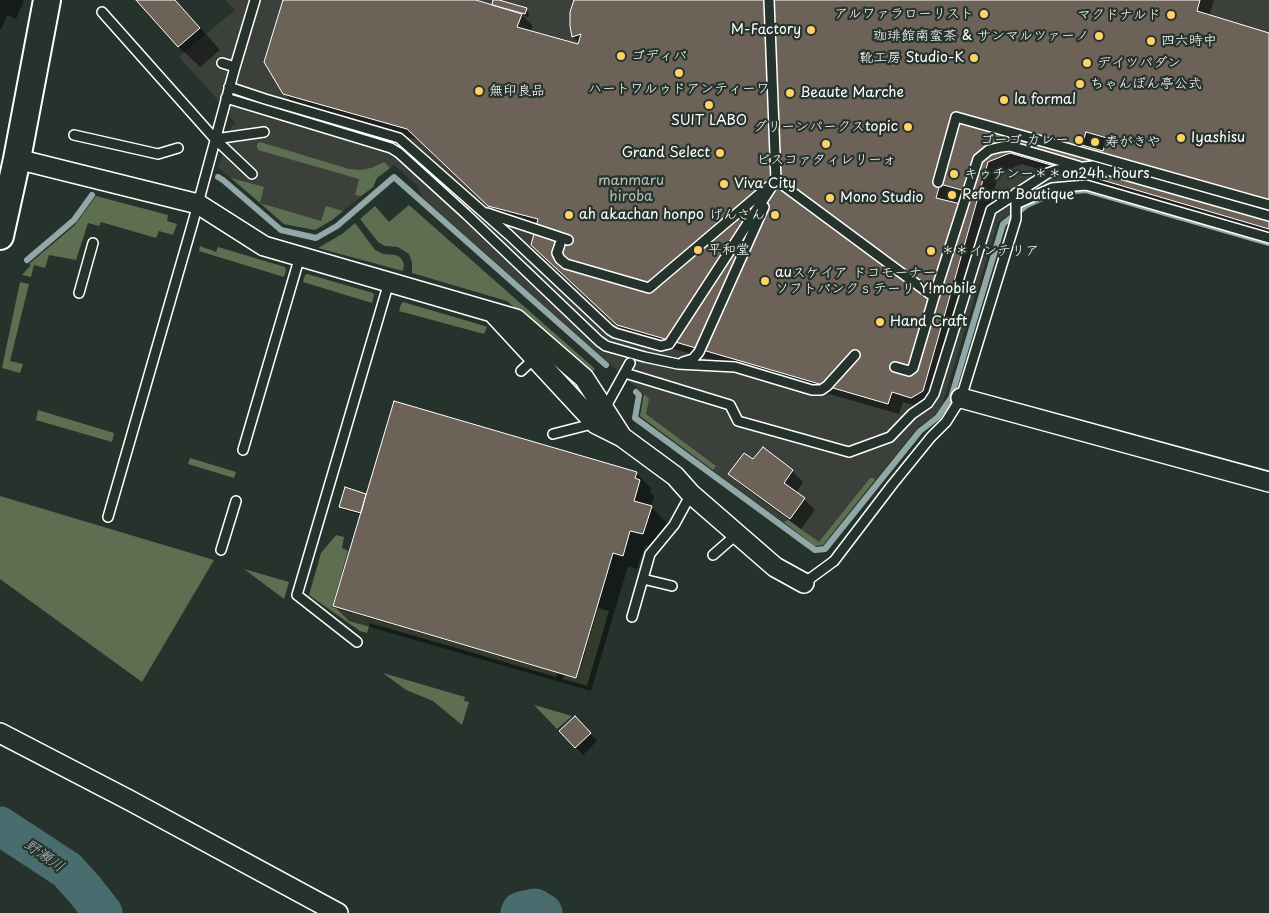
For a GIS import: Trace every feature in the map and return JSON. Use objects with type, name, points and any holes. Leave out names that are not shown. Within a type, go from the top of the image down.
[{"type":"street","points":[[0,236],[17,159],[47,0]]},
{"type":"street","points":[[17,159],[198,204],[264,246],[516,319],[584,378],[600,416]]},
{"type":"street","points":[[492,312],[535,358],[622,437],[675,476],[691,494],[776,567],[804,583]]},
{"type":"street","points":[[961,398],[1269,482]]},
{"type":"street","points":[[0,733],[338,913]]},
{"type":"lane","points":[[108,517],[255,0]]},
{"type":"lane","points":[[678,364],[693,359],[699,352],[776,180],[769,0]]},
{"type":"lane","points":[[102,12],[214,139],[252,174]]},
{"type":"lane","points":[[222,63],[235,67]]},
{"type":"lane","points":[[229,87],[399,138],[509,235],[610,330],[661,346],[669,344],[776,180]]},
{"type":"lane","points":[[226,98],[391,148],[399,153],[606,346],[646,358],[678,364],[735,367],[812,390],[821,390],[827,386],[855,355]]},
{"type":"lane","points":[[938,182],[956,117],[1269,206]]},
{"type":"lane","points":[[214,139],[264,132]]},
{"type":"lane","points":[[74,135],[158,154],[178,148]]},
{"type":"lane","points":[[895,367],[909,371],[913,368],[978,160],[989,150],[1010,146],[1269,220]]},
{"type":"lane","points":[[625,373],[730,405],[738,421],[849,452],[890,437],[912,414],[928,403],[934,394],[991,210],[1048,173],[1093,166],[1269,216]]},
{"type":"lane","points":[[482,211],[564,242],[557,253],[566,264],[649,288],[776,180]]},
{"type":"lane","points":[[776,180],[934,297]]},
{"type":"lane","points":[[1016,206],[1052,188],[1086,185],[1269,238]]},
{"type":"lane","points":[[804,583],[834,561],[926,444],[946,422],[961,398],[1016,219],[1016,193]]},
{"type":"lane","points":[[79,293],[93,243]]},
{"type":"lane","points":[[243,450],[300,256]]},
{"type":"lane","points":[[357,642],[297,596],[389,282]]},
{"type":"lane","points":[[521,370],[535,358]]},
{"type":"lane","points":[[553,434],[600,416],[630,363]]},
{"type":"lane","points":[[632,617],[650,554],[674,525],[691,494]]},
{"type":"lane","points":[[221,550],[236,501]]},
{"type":"lane","points":[[713,555],[737,534]]},
{"type":"lane","points":[[643,579],[672,586]]},
{"type":"shaded area","name":"Viva City","points":[[226,0],[1269,0],[1269,235],[1085,181],[1051,184],[998,222],[942,405],[935,415],[918,427],[823,545],[815,546],[640,416],[644,394],[422,197],[417,185],[394,165],[377,178],[373,187],[332,220],[315,230],[284,224],[218,167],[232,126],[235,123],[211,92],[179,57],[235,10]]},
{"type":"green space","points":[[260,142],[349,169],[371,168],[384,162],[390,168],[377,178],[373,187],[361,196],[355,195],[359,179],[258,150],[257,144]]},
{"type":"green space","points":[[231,178],[264,187],[260,203]]},
{"type":"green space","points":[[96,196],[168,215],[167,221],[177,224],[173,235],[159,231],[156,238],[101,222],[99,226],[88,223],[76,260],[49,255],[45,268],[34,265],[31,277],[22,275],[31,265],[29,264],[75,225]]},
{"type":"green space","points":[[260,203],[321,221],[326,206],[343,211],[315,230],[284,224]]},
{"type":"green space","points":[[409,205],[595,369],[591,372],[586,371],[507,301],[412,273],[412,262],[409,254],[398,247],[385,246],[378,242],[360,219],[375,206],[389,222]]},
{"type":"green space","points":[[355,223],[375,250],[401,258],[404,264],[403,271],[318,248],[342,234]]},
{"type":"green space","points":[[200,246],[216,252],[218,247],[285,267],[284,277],[199,251]]},
{"type":"green space","points":[[307,274],[373,293],[372,303],[303,282]]},
{"type":"green space","points":[[20,282],[29,284],[10,361],[23,364],[20,373],[2,368]]},
{"type":"green space","points":[[403,302],[487,327],[484,334],[399,311]]},
{"type":"green space","points":[[644,394],[649,399],[646,414],[716,466],[713,470],[640,416]]},
{"type":"green space","points":[[38,410],[114,433],[112,442],[36,420]]},
{"type":"green space","points":[[190,458],[236,472],[234,478],[188,464]]},
{"type":"green space","points":[[870,478],[875,480],[823,545],[815,546],[784,522],[788,520],[819,542]]},
{"type":"green space","points":[[0,496],[214,560],[142,682],[0,579]]},
{"type":"green space","points":[[336,535],[344,537],[342,548],[348,551],[332,607],[557,673],[556,677],[370,623],[367,633],[360,631],[309,595],[321,553]]},
{"type":"green space","points":[[244,569],[289,582],[284,599]]},
{"type":"green space","points":[[598,608],[609,611],[587,686],[563,679],[564,675],[577,679]]},
{"type":"green space","points":[[383,673],[465,697],[464,701],[469,702],[462,725],[433,701],[406,690]]},
{"type":"green space","points":[[534,705],[572,716],[557,729]]},
{"type":"building","points":[[136,0],[175,0],[200,28],[178,47]]},
{"type":"building","name":"Viva City","points":[[283,0],[476,0],[522,14],[517,27],[578,44],[581,34],[572,37],[570,26],[570,12],[574,0],[1200,0],[1197,11],[1269,33],[1269,229],[1010,153],[988,162],[923,391],[911,398],[892,392],[888,404],[617,325],[531,245],[538,219],[488,206],[407,129],[283,94],[264,62]]},
{"type":"building","points":[[493,0],[527,8],[525,14],[492,5]]},
{"type":"building","name":"寿がきや","points":[[1086,132],[1107,138],[1103,151],[1082,145]]},
{"type":"building","name":"Reform Boutique","points":[[940,184],[969,192],[965,205],[936,198]]},
{"type":"building","points":[[394,401],[637,472],[635,478],[640,480],[634,501],[652,506],[643,534],[630,531],[623,556],[613,553],[576,678],[333,606]]},
{"type":"building","points":[[763,447],[793,470],[784,483],[805,498],[790,519],[728,474],[744,453],[753,459]]},
{"type":"building","points":[[345,487],[366,494],[361,513],[339,507]]},
{"type":"building","points":[[575,716],[591,733],[575,748],[559,731]]},
{"type":"waterway","points":[[218,177],[281,230],[316,238],[337,226],[394,177],[606,365]]},
{"type":"waterway","points":[[636,392],[639,395],[635,418],[815,550],[825,549],[920,431],[938,417],[951,398],[1003,224],[1027,205],[1053,193],[1086,190],[1269,243]]},
{"type":"waterway","points":[[27,260],[74,220],[92,195]]},
{"type":"waterway","name":"野瀬川","points":[[0,826],[67,870],[103,913]]},
{"type":"waterway","name":"野瀬川","points":[[520,913],[521,911],[535,908],[543,913]]},
{"type":"place","name":"アルワァラローリスト","points":[[984,14]]},
{"type":"place","name":"マクドナルド","points":[[1171,15]]},
{"type":"place","name":"M-Factory","points":[[811,30]]},
{"type":"place","name":"珈琲館南蛮茶 & サンマルツァーノ","points":[[1099,36]]},
{"type":"place","name":"四六時中","points":[[1151,41]]},
{"type":"place","name":"ゴディバ","points":[[621,56]]},
{"type":"place","name":"靴工房 Studio-K","points":[[974,58]]},
{"type":"place","name":"デイツパダン","points":[[1087,63]]},
{"type":"place","name":"ハートワルゥドアンティーワ","points":[[679,73]]},
{"type":"place","name":"ちゃんぽん亭公式","points":[[1080,84]]},
{"type":"place","name":"無印良品","points":[[479,91]]},
{"type":"place","name":"Beaute Marche","points":[[790,93]]},
{"type":"place","name":"la formal","points":[[1004,100]]},
{"type":"place","name":"SUIT LABO","points":[[709,105]]},
{"type":"place","name":"グリーンパークスtopic","points":[[908,127]]},
{"type":"place","name":"Iyashisu","points":[[1181,138]]},
{"type":"place","name":"ゴーゴ カレー","points":[[1079,140]]},
{"type":"place","name":"寿がきや","points":[[1095,142]]},
{"type":"place","name":"ビスコァタィレリーォ","points":[[826,144]]},
{"type":"place","name":"Grand Select","points":[[720,153]]},
{"type":"place","name":"キゥチンー＊＊on24h. hours","points":[[954,174]]},
{"type":"place","name":"Viva City","points":[[724,184]]},
{"type":"place","name":"Reform Boutique","points":[[952,195]]},
{"type":"place","name":"Mono Studio","points":[[830,198]]},
{"type":"place","name":"ah akachan honpo","points":[[569,215]]},
{"type":"place","name":"げんさん","points":[[775,215]]},
{"type":"place","name":"平和堂","points":[[698,250]]},
{"type":"place","name":"＊＊インテリア","points":[[931,251]]},
{"type":"place","name":"auスケイア ドコモーナー ソフトバンクｓテーリ Y!mobile","points":[[765,281]]},
{"type":"place","name":"Hand Craft","points":[[880,322]]},
{"type":"park label","name":"manmaru hiroba","points":[[631,190]]}]
